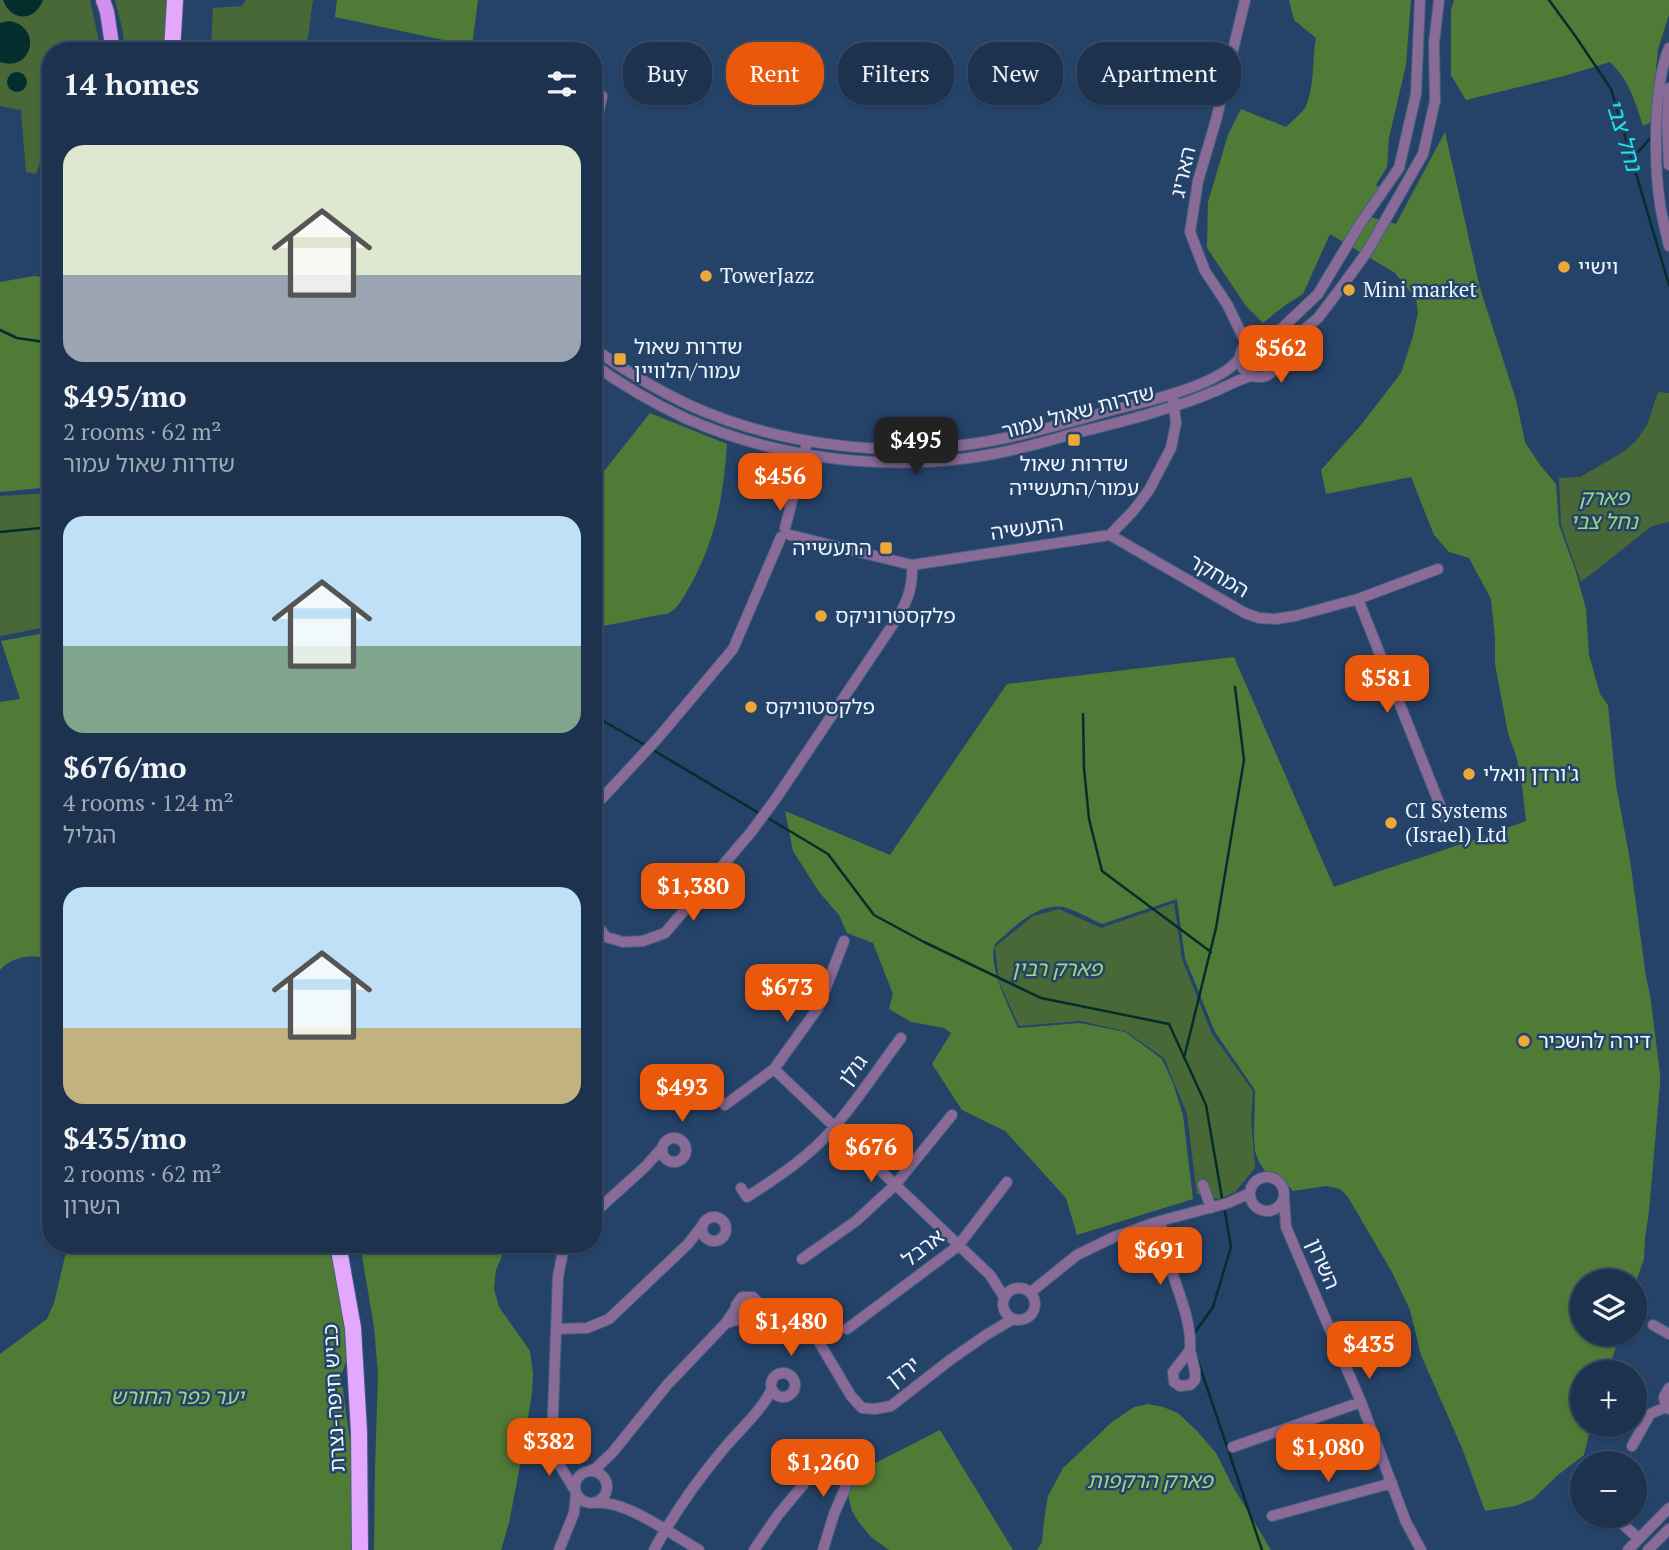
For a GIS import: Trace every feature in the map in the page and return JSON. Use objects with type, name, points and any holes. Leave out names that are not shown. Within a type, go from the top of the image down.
[{"type":"highway","points":[[173,42],[175,0]]},
{"type":"highway","points":[[180,42],[182,0]]},
{"type":"highway","name":"כביש חיפה-נצרת","points":[[340,1253],[353,1328],[359,1432],[360,1550]]},
{"type":"main road","points":[[103,0],[112,42]]},
{"type":"street","name":"האריג","points":[[1245,0],[1198,181],[1190,232],[1205,271],[1227,304],[1246,342]]},
{"type":"street","points":[[1265,340],[1281,329],[1318,294],[1399,168],[1416,94],[1420,0]]},
{"type":"street","points":[[1277,352],[1318,318],[1367,252],[1423,154],[1435,101],[1434,43],[1439,0]]},
{"type":"street","points":[[1669,48],[1660,83],[1657,123],[1658,186],[1669,246]]},
{"type":"street","points":[[1669,88],[1669,165]]},
{"type":"street","points":[[1259,338],[1265,340],[1275,347],[1278,359],[1273,370],[1262,377],[1252,376],[1244,370],[1239,359],[1240,353],[1246,342],[1259,338]]},
{"type":"street","name":"שדרות שאול עמור","points":[[602,354],[626,371],[691,406],[723,419],[807,440],[895,449],[990,441],[1171,393],[1225,372],[1239,359]]},
{"type":"street","name":"שדרות שאול עמור","points":[[602,370],[686,418],[756,443],[835,458],[895,462],[982,456],[1028,446],[1174,406],[1252,376]]},
{"type":"street","points":[[1110,536],[1135,510],[1149,490],[1171,448],[1177,423],[1171,393]]},
{"type":"street","points":[[602,798],[658,738],[733,649],[785,534],[807,440]]},
{"type":"street","name":"התעשיה","points":[[785,534],[912,565],[1110,536]]},
{"type":"street","name":"המחקר","points":[[1110,536],[1245,613],[1259,618],[1275,619],[1359,599],[1438,569]]},
{"type":"street","points":[[602,932],[606,937],[623,942],[643,941],[665,933],[752,831],[900,614],[910,594],[912,565]]},
{"type":"street","points":[[1359,599],[1446,818]]},
{"type":"street","points":[[725,1105],[774,1069],[818,1008],[844,941]]},
{"type":"street","name":"גולן","points":[[741,1188],[747,1197],[786,1171],[835,1127],[901,1038]]},
{"type":"street","points":[[774,1069],[990,1275],[1031,1292],[1036,1301],[1029,1318],[1013,1319],[1007,1315],[1004,1301],[990,1275]]},
{"type":"street","points":[[802,1259],[856,1221],[895,1185],[952,1115]]},
{"type":"street","points":[[602,1206],[645,1167],[666,1142],[679,1140],[685,1147],[682,1159],[677,1162],[659,1161],[645,1167]]},
{"type":"street","points":[[662,1148],[667,1160]]},
{"type":"street","points":[[1228,1203],[1254,1206],[1263,1211],[1277,1208],[1283,1199],[1283,1187],[1276,1179],[1265,1176],[1255,1181],[1250,1193],[1254,1206]]},
{"type":"street","name":"ארבל","points":[[847,1329],[958,1246],[1007,1182]]},
{"type":"street","points":[[1203,1185],[1211,1208]]},
{"type":"street","points":[[1031,1292],[1077,1255],[1114,1237],[1160,1221],[1228,1203],[1250,1193]]},
{"type":"street","name":"השרון","points":[[1283,1199],[1286,1227],[1361,1402],[1406,1522],[1421,1550]]},
{"type":"street","name":"השרון","points":[[1268,1211],[1286,1227]]},
{"type":"street","points":[[556,1329],[587,1328],[609,1319],[688,1244],[706,1220],[712,1217],[723,1222],[725,1228],[722,1237],[688,1244]]},
{"type":"street","points":[[1160,1221],[1185,1315],[1190,1350]]},
{"type":"street","points":[[702,1226],[708,1239]]},
{"type":"street","points":[[564,1253],[559,1267],[556,1329],[552,1440],[555,1455],[581,1501],[610,1503],[627,1508]]},
{"type":"street","points":[[992,1331],[1010,1290],[1017,1287]]},
{"type":"street","points":[[559,1550],[574,1513],[575,1481],[596,1468],[614,1451],[667,1385],[725,1324],[737,1302],[743,1297],[753,1297],[757,1301],[759,1310],[756,1316],[725,1324]]},
{"type":"street","points":[[736,1308],[738,1315],[744,1319]]},
{"type":"street","name":"ירדן","points":[[820,1342],[851,1396],[862,1408],[874,1409],[891,1406],[950,1360],[1013,1319]]},
{"type":"street","points":[[1653,1325],[1669,1334]]},
{"type":"street","points":[[654,1550],[713,1462],[761,1407],[772,1389],[773,1379],[778,1374],[791,1376],[795,1387],[792,1393],[761,1407]]},
{"type":"street","points":[[1632,1446],[1650,1414],[1668,1408],[1664,1397],[1669,1388]]},
{"type":"street","points":[[772,1389],[783,1396]]},
{"type":"street","points":[[1233,1447],[1361,1402]]},
{"type":"street","points":[[566,1534],[583,1508],[605,1495],[606,1470],[614,1451]]},
{"type":"street","points":[[555,1455],[564,1467],[578,1472],[598,1472],[611,1493],[627,1508],[699,1550]]},
{"type":"street","points":[[823,1550],[834,1514],[858,1459]]},
{"type":"street","points":[[1272,1516],[1392,1483]]},
{"type":"street","points":[[754,1550],[803,1485]]},
{"type":"street","points":[[1628,1550],[1669,1508]]},
{"type":"street","points":[[1627,1528],[1639,1539]]},
{"type":"street","points":[[1648,1550],[1669,1529]]},
{"type":"green space","points":[[0,0],[90,0],[99,42],[42,42],[42,157],[36,174],[26,172],[21,110],[0,106]]},
{"type":"green space","points":[[115,0],[167,0],[164,42],[124,42]]},
{"type":"green space","points":[[246,0],[313,0],[307,42],[211,42],[213,8],[242,6]]},
{"type":"green space","points":[[337,0],[478,0],[473,42],[453,42],[335,17]]},
{"type":"green space","points":[[1289,0],[1411,0],[1406,65],[1389,138],[1387,167],[1376,185],[1380,189],[1370,217],[1396,224],[1445,132],[1480,288],[1516,400],[1525,442],[1556,484],[1559,525],[1586,609],[1589,655],[1600,694],[1608,705],[1616,785],[1650,995],[1660,1084],[1644,1259],[1641,1269],[1570,1269],[1570,1346],[1616,1346],[1612,1360],[1570,1360],[1570,1437],[1588,1437],[1585,1451],[1570,1451],[1570,1466],[1533,1499],[1515,1506],[1485,1511],[1462,1448],[1421,1355],[1410,1310],[1393,1274],[1348,1197],[1340,1189],[1326,1186],[1293,1191],[1278,1175],[1265,1171],[1259,1162],[1254,1138],[1255,1090],[1215,1032],[1185,958],[1177,899],[1102,924],[1067,908],[1047,908],[1019,923],[996,943],[993,951],[996,973],[1018,1028],[1080,1023],[1125,1032],[1162,1059],[1183,1115],[1193,1199],[1077,1235],[1066,1198],[1005,1131],[962,1110],[932,1064],[951,1033],[944,1028],[911,1022],[889,1009],[893,994],[873,943],[847,933],[839,915],[819,892],[793,851],[785,811],[890,855],[1007,684],[1234,657],[1334,887],[1526,821],[1521,777],[1508,733],[1495,664],[1491,599],[1469,558],[1449,552],[1434,535],[1411,477],[1326,494],[1321,470],[1361,425],[1401,373],[1418,313],[1416,299],[1395,273],[1330,234],[1303,294],[1263,323],[1246,306],[1207,248],[1208,202],[1228,135],[1241,109],[1286,127],[1306,106],[1312,81],[1316,38],[1294,20]]},
{"type":"green space","points":[[1454,0],[1669,0],[1669,15],[1658,49],[1651,122],[1643,126],[1627,84],[1610,62],[1466,100],[1451,75],[1451,10]]},
{"type":"green space","points":[[42,277],[42,488],[0,492],[0,282]]},
{"type":"green space","name":"פארק נחל צבי","points":[[1658,392],[1669,393],[1669,522],[1652,526],[1581,582],[1561,525],[1559,478],[1580,477],[1623,452],[1637,440],[1647,425]]},
{"type":"green space","points":[[650,413],[727,444],[720,503],[711,539],[683,599],[667,614],[602,626],[602,473]]},
{"type":"green space","points":[[42,494],[42,628],[0,636],[0,496]]},
{"type":"green space","points":[[42,634],[42,958],[24,957],[10,962],[0,970],[0,702],[20,699],[1,641]]},
{"type":"green space","name":"פארק רבין","points":[[1174,903],[1182,959],[1212,1034],[1253,1091],[1251,1118],[1255,1168],[1235,1192],[1219,1199],[1197,1194],[1187,1114],[1164,1058],[1125,1031],[1080,1021],[1019,1026],[999,982],[995,947],[1033,916],[1059,909],[1101,928]]},
{"type":"green space","name":"יער כפר החורש","points":[[66,1253],[335,1253],[348,1357],[341,1376],[354,1470],[352,1550],[0,1550],[0,1354],[47,1319],[54,1303]]},
{"type":"green space","points":[[362,1253],[503,1253],[496,1270],[494,1289],[499,1307],[530,1351],[533,1374],[523,1450],[501,1550],[374,1550],[378,1374],[374,1327]]},
{"type":"green space","name":"פארק הרקפות","points":[[1148,1404],[1178,1413],[1216,1453],[1271,1550],[1037,1550],[1042,1542],[1048,1496],[1063,1468],[1112,1422],[1134,1407]]},
{"type":"green space","points":[[940,1430],[1013,1550],[889,1550],[871,1537],[858,1521],[852,1511],[844,1479]]},
{"type":"shaded area","points":[[3,0],[43,0],[35,12],[23,16],[12,12]]},
{"type":"shaded area","points":[[9,21],[27,31],[30,40],[26,55],[11,64],[0,62],[0,23]]},
{"type":"shaded area","points":[[17,72],[24,75],[27,82],[24,89],[17,92],[10,89],[7,82],[10,75]]},
{"type":"waterway","name":"נחל צבי","points":[[1549,0],[1611,89],[1669,285]]},
{"type":"waterway","points":[[1632,159],[1653,135]]},
{"type":"waterway","points":[[0,330],[17,338],[42,342]]},
{"type":"waterway","points":[[0,532],[42,528]]},
{"type":"waterway","points":[[1184,1058],[1216,928],[1244,760],[1235,687]]},
{"type":"waterway","points":[[1083,714],[1089,819],[1102,871],[1211,952]]},
{"type":"waterway","points":[[602,720],[645,745]]},
{"type":"waterway","points":[[653,750],[762,815]]},
{"type":"waterway","points":[[768,818],[828,854],[874,915],[924,942],[1041,998],[1169,1024],[1206,1105],[1222,1198]]},
{"type":"waterway","points":[[1193,1335],[1213,1307],[1231,1247],[1225,1212]]},
{"type":"waterway","points":[[1198,1361],[1262,1550]]},
{"type":"place","name":"וישיי","points":[[1564,267]]},
{"type":"place","name":"TowerJazz","points":[[706,276]]},
{"type":"place","name":"Mini market","points":[[1349,290]]},
{"type":"place","name":"שדרות שאול עמור/הלוויין","points":[[620,359]]},
{"type":"place","name":"שדרות שאול עמור/התעשייה","points":[[1074,440]]},
{"type":"place","name":"התעשייה","points":[[886,548]]},
{"type":"place","name":"פלקסטרוניקס","points":[[821,616]]},
{"type":"place","name":"פלקסטוניקס","points":[[751,707]]},
{"type":"place","name":"ג'ורדן וואלי","points":[[1469,774]]},
{"type":"place","name":"CI Systems (Israel) Ltd","points":[[1391,823]]},
{"type":"place","name":"דירה להשכיר","points":[[1524,1041]]}]
